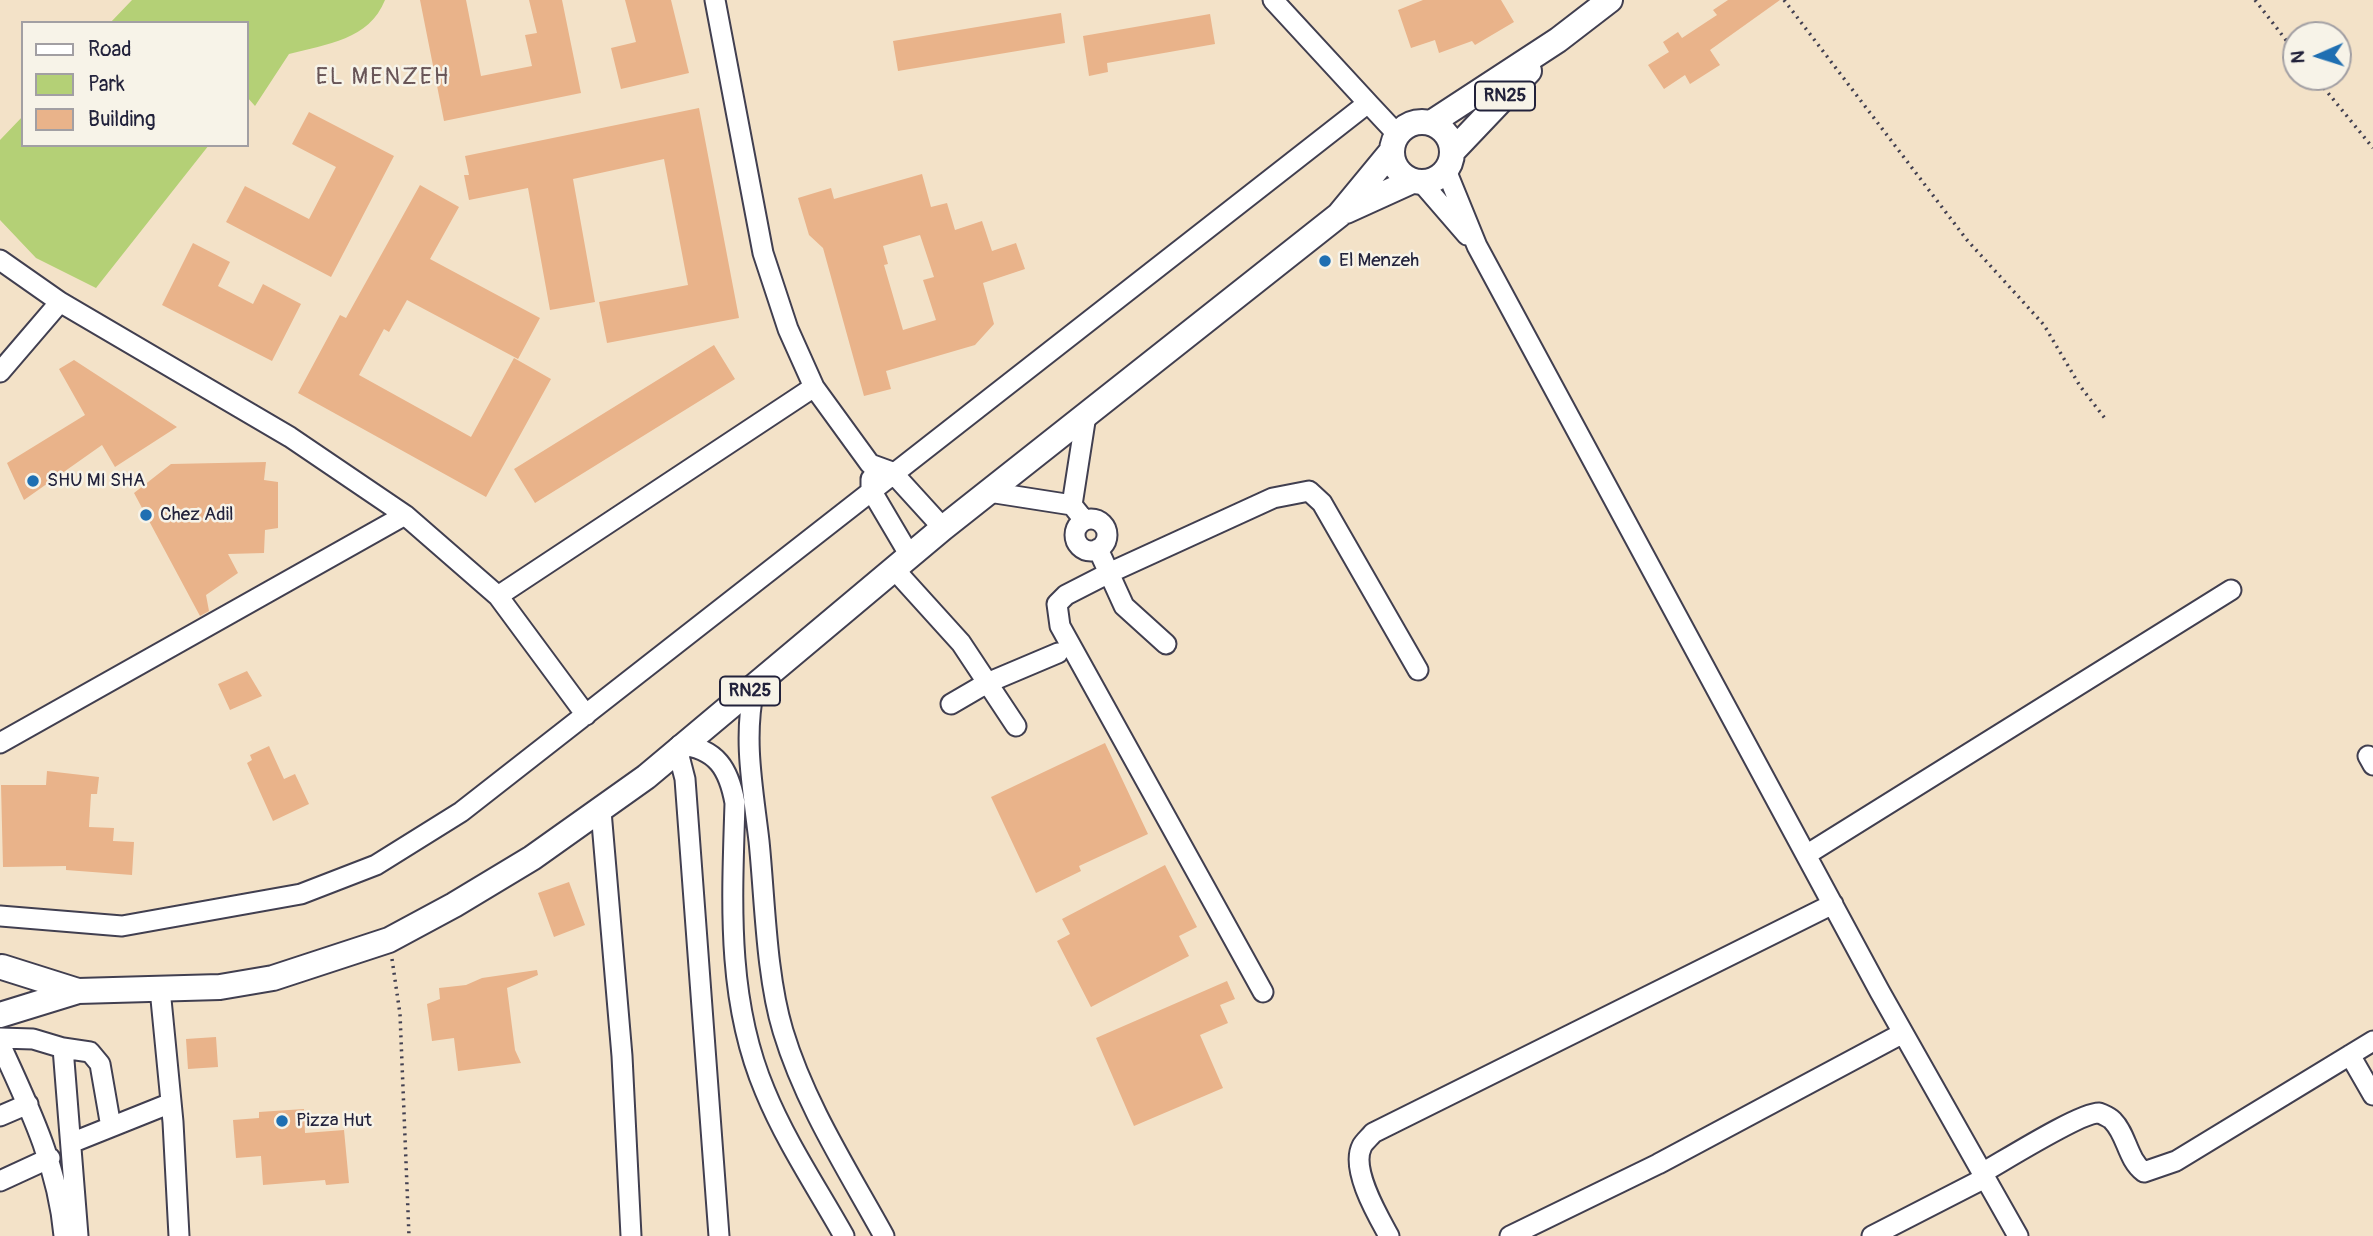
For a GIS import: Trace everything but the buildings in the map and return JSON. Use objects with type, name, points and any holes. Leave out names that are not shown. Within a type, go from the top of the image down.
[{"type":"main road","name":"RN25","points":[[0,1015],[78,990],[220,987],[273,978],[389,940],[521,864],[601,811],[754,688],[943,528],[1339,215],[1412,123],[1431,123],[1558,40],[1610,0]]},
{"type":"main road","name":"RN25","points":[[1339,215],[1417,182],[1431,181],[1558,40]]},
{"type":"main road","points":[[1431,123],[1446,134],[1449,161]]},
{"type":"main road","points":[[1394,143],[1397,170],[1417,182]]},
{"type":"main road","name":"RN25","points":[[1,966],[78,990]]},
{"type":"main road","name":"RN25","points":[[0,1015],[10,991],[1,966]]},
{"type":"street","points":[[715,0],[763,253],[788,329],[814,387],[870,464],[871,490],[902,563],[961,643],[1016,726]]},
{"type":"street","points":[[1273,0],[1368,103],[1394,143]]},
{"type":"street","points":[[0,916],[122,926],[301,894],[376,865],[409,846],[461,812],[771,572],[892,472],[1368,103]]},
{"type":"street","points":[[1449,161],[1477,246],[1903,1033],[2018,1236]]},
{"type":"street","points":[[1417,182],[1477,246]]},
{"type":"street","points":[[0,260],[60,302],[290,438],[405,515],[498,596],[586,715]]},
{"type":"street","points":[[0,372],[60,302]]},
{"type":"street","points":[[498,596],[814,387]]},
{"type":"street","points":[[1078,513],[1086,415]]},
{"type":"street","points":[[870,464],[892,472],[943,528]]},
{"type":"street","points":[[1263,992],[1060,626],[1057,604],[1066,595],[1109,573],[1273,498],[1291,492],[1309,491],[1322,503],[1418,670]]},
{"type":"street","points":[[989,492],[1078,513],[1104,525],[1106,538],[1098,549],[1124,606],[1166,644]]},
{"type":"street","points":[[0,743],[405,515]]},
{"type":"street","points":[[1806,855],[2231,590]]},
{"type":"street","points":[[951,704],[987,683],[1058,653]]},
{"type":"street","points":[[754,688],[747,741],[732,941],[747,1035],[776,1115],[844,1236]]},
{"type":"street","points":[[719,1236],[685,779],[679,747],[707,751],[718,759],[744,801],[782,1029],[809,1100],[884,1236]]},
{"type":"street","points":[[601,811],[622,1056],[631,1236]]},
{"type":"street","points":[[1389,1236],[1370,1201],[1359,1161],[1361,1146],[1373,1133],[1833,904]]},
{"type":"street","points":[[160,989],[171,1103],[179,1236]]},
{"type":"street","points":[[1510,1236],[1658,1164],[1903,1033]]},
{"type":"street","points":[[0,1038],[33,1039],[63,1048],[90,1052],[100,1064],[111,1127]]},
{"type":"street","points":[[1871,1236],[2089,1115],[2100,1113],[2114,1121],[2136,1165],[2144,1172],[2155,1170],[2176,1161],[2373,1041]]},
{"type":"street","points":[[0,1044],[50,1158],[61,1202],[64,1236]]},
{"type":"street","points":[[63,1048],[78,1236]]},
{"type":"street","points":[[2350,1055],[2373,1096]]},
{"type":"street","points":[[71,1143],[171,1103]]},
{"type":"street","points":[[0,1116],[28,1104]]},
{"type":"street","points":[[0,1181],[50,1158]]},
{"type":"path","points":[[1784,0],[1967,240],[2044,325],[2080,386],[2106,421]]},
{"type":"path","points":[[2255,0],[2282,35]]},
{"type":"path","points":[[2326,91],[2373,148]]},
{"type":"path","points":[[389,940],[400,1014],[410,1236]]},
{"type":"green space","points":[[132,0],[385,0],[369,24],[358,32],[332,43],[289,54],[255,106],[248,98],[248,21],[112,21]]},
{"type":"green space","points":[[21,118],[21,147],[207,147],[96,288],[36,258],[0,220],[0,140]]},
{"type":"place","name":"El Menzeh","points":[[1325,261]]},
{"type":"place","name":"SHU MI SHA","points":[[33,481]]},
{"type":"place","name":"Chez Adil","points":[[146,515]]},
{"type":"place","name":"Pizza Hut","points":[[282,1121]]},
{"type":"district","name":"EL MENZEH","points":[[383,78]]}]
